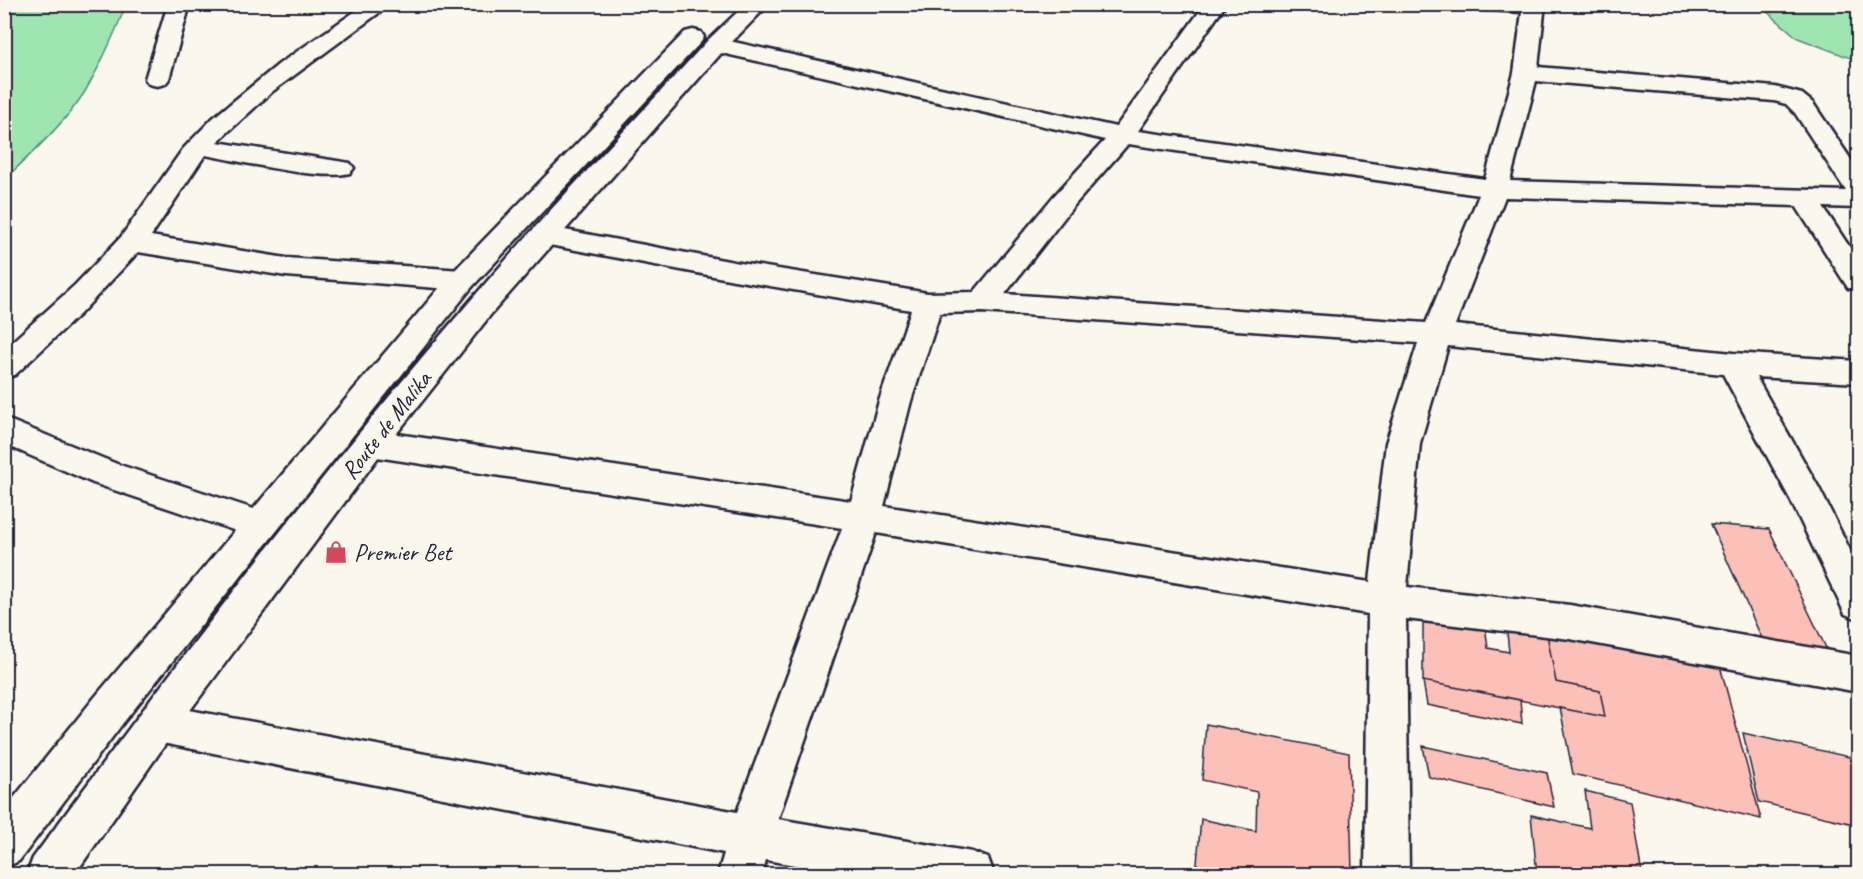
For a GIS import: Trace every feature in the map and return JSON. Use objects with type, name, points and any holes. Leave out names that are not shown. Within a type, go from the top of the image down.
[{"type":"street","points":[[157,79],[179,4]]},
{"type":"street","points":[[4,367],[82,296],[132,242],[200,146],[238,107],[302,57],[381,4]]},
{"type":"street","name":"Route de Malika","points":[[7,837],[462,280],[727,4]]},
{"type":"street","name":"Route de Malika","points":[[50,874],[157,723],[370,443],[482,306],[544,235],[716,45],[759,4]]},
{"type":"street","points":[[982,302],[1062,203],[1122,136],[1216,4]]},
{"type":"street","points":[[1387,874],[1387,601],[1403,443],[1436,334],[1495,189],[1526,73],[1534,5],[1479,4]]},
{"type":"street","points":[[716,45],[1122,136],[1495,189],[1858,200]]},
{"type":"street","points":[[1526,73],[1775,94],[1794,99],[1804,108],[1858,189]]},
{"type":"street","points":[[200,146],[313,166],[341,168]]},
{"type":"street","points":[[1804,198],[1858,281]]},
{"type":"street","points":[[544,235],[734,271],[928,303],[982,302],[1436,334],[1733,364],[1858,372]]},
{"type":"street","points":[[132,242],[286,267],[462,280]]},
{"type":"street","points":[[745,855],[864,517],[895,401],[928,303]]},
{"type":"street","points":[[1733,364],[1807,498],[1858,603]]},
{"type":"street","points":[[4,430],[105,474],[260,525]]},
{"type":"street","points":[[370,443],[864,517],[1387,601],[1570,622],[1858,674]]},
{"type":"street","points":[[157,723],[745,855],[972,874]]},
{"type":"green space","points":[[5,4],[126,5],[96,72],[76,105],[5,179]]},
{"type":"green space","points":[[1759,5],[1858,5],[1858,61],[1798,38]]},
{"type":"building","points":[[1711,524],[1769,529],[1827,650],[1764,643]]},
{"type":"building","points":[[1423,608],[1484,618],[1488,648],[1509,652],[1506,623],[1546,629],[1556,682],[1600,691],[1605,717],[1423,681]]},
{"type":"building","points":[[1546,629],[1719,662],[1761,819],[1573,774],[1560,708],[1605,717],[1600,691],[1556,682]]},
{"type":"building","points":[[1423,681],[1520,700],[1522,724],[1427,705]]},
{"type":"building","points":[[1206,724],[1349,753],[1352,874],[1196,874],[1201,819],[1256,831],[1257,792],[1202,780]]},
{"type":"building","points":[[1743,733],[1858,759],[1858,825],[1759,802]]},
{"type":"building","points":[[1423,746],[1547,773],[1554,807],[1429,777]]},
{"type":"building","points":[[1585,791],[1630,802],[1642,874],[1613,874],[1598,871],[1598,874],[1537,874],[1531,815],[1590,828]]},
{"type":"building","points":[[795,854],[875,874],[788,874]]},
{"type":"place","name":"Premier Bet","points":[[336,552]]}]
